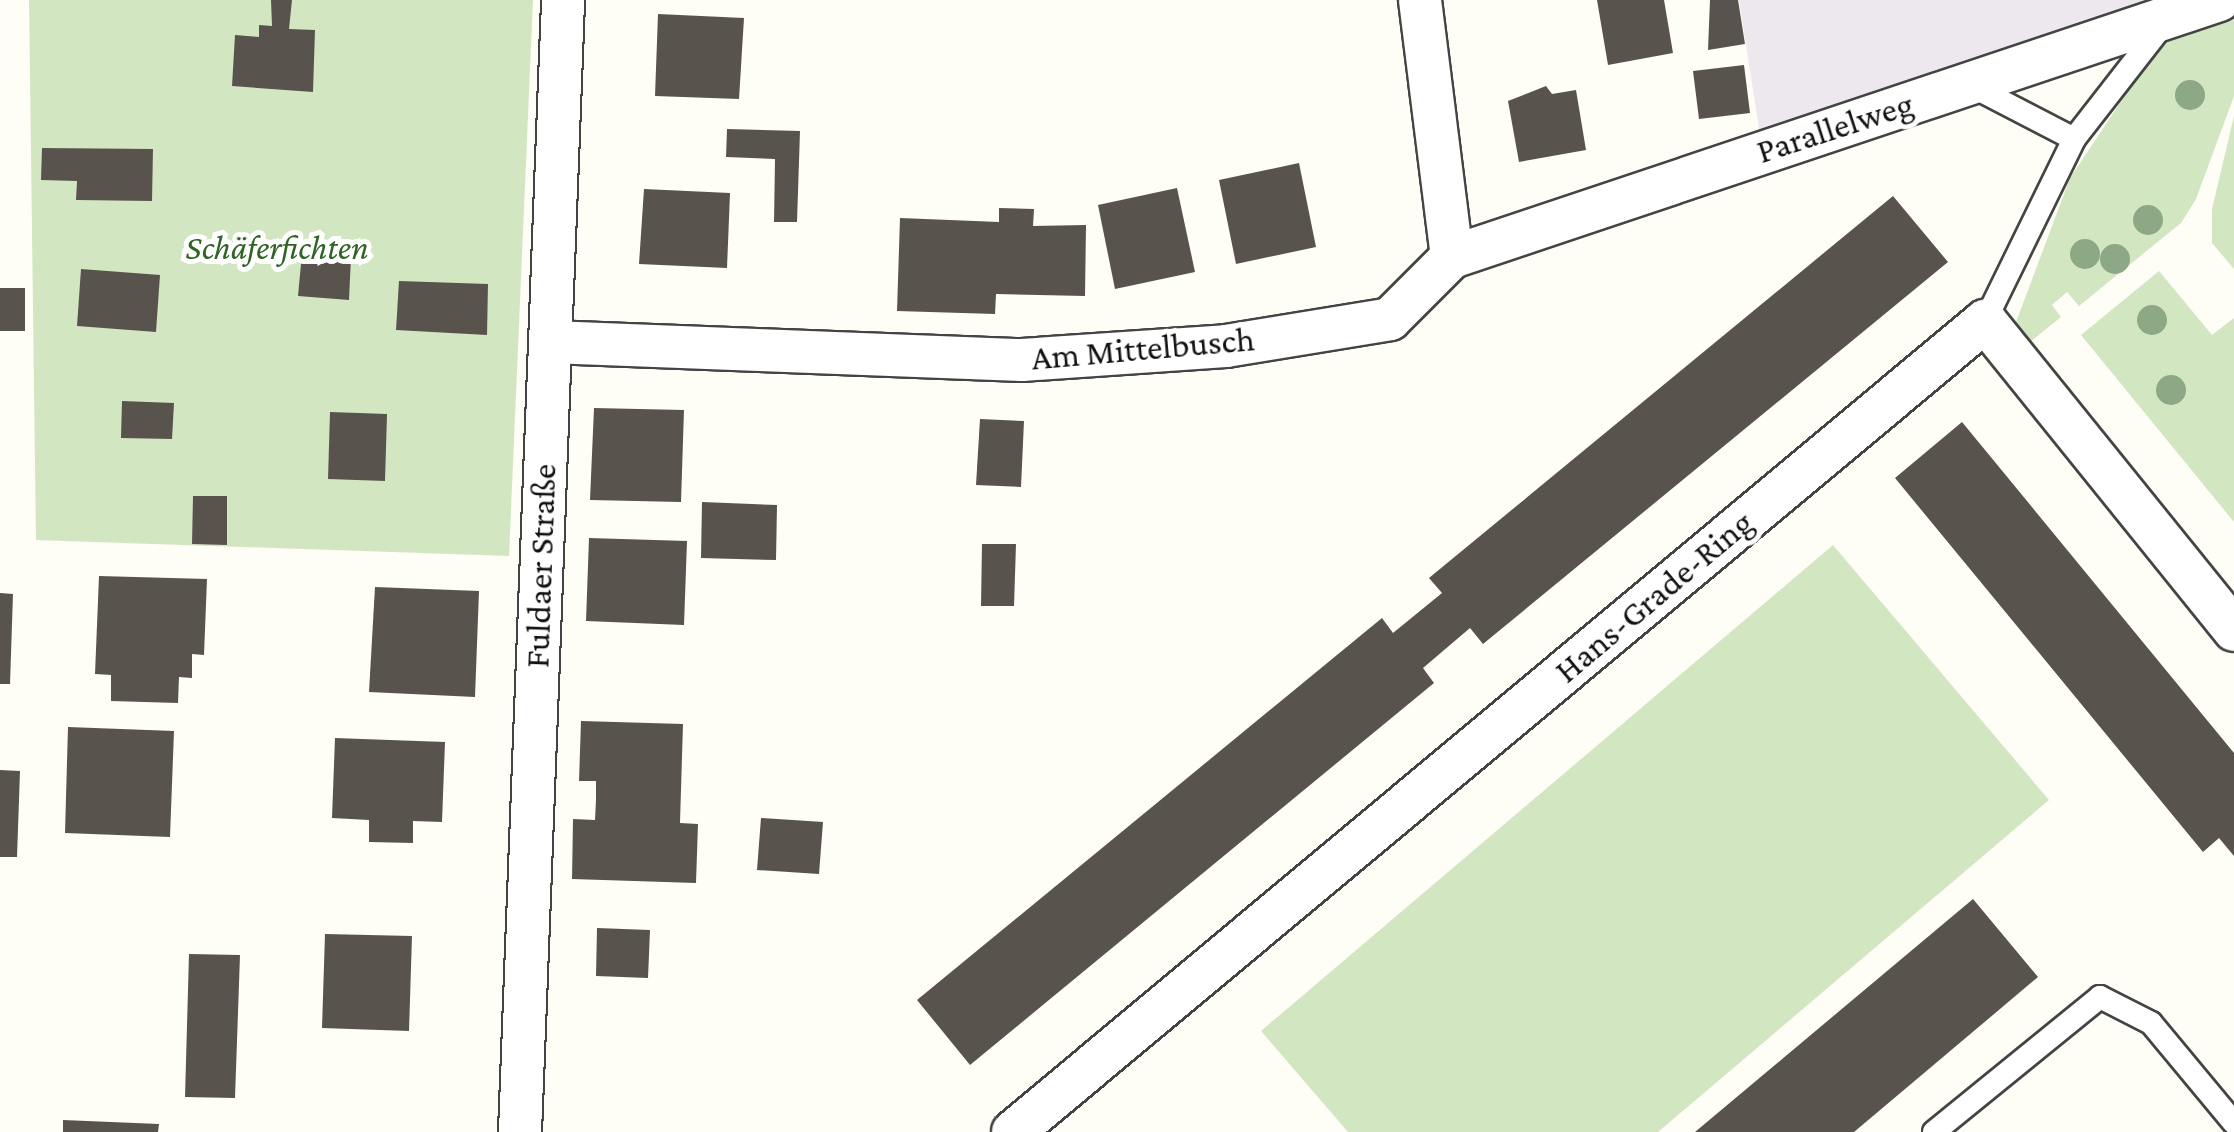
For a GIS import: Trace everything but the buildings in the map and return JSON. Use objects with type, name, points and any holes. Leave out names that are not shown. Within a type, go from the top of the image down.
[{"type":"street","name":"Fuldaer Straße","points":[[520,1132],[563,0]]},
{"type":"street","points":[[1420,0],[1452,256]]},
{"type":"street","name":"Parallelweg","points":[[1452,256],[2218,0]]},
{"type":"street","name":"Am Mittelbusch","points":[[550,342],[1022,360],[1226,346],[1390,319],[1452,256]]},
{"type":"street","points":[[1985,321],[2234,630]]},
{"type":"street","name":"Hans-Grade-Ring","points":[[1018,1130],[1985,321]]},
{"type":"lane","points":[[1985,321],[2074,139],[2170,16]]},
{"type":"lane","points":[[1968,84],[2074,139]]},
{"type":"lane","points":[[1934,1132],[2100,996],[2151,1024],[2234,1123]]},
{"type":"shaded area","points":[[1739,0],[2166,0],[1760,135]]},
{"type":"green space","name":"Schäferfichten","points":[[29,0],[533,0],[509,556],[36,540]]},
{"type":"green space","points":[[2234,20],[2234,96],[2196,199],[2181,223],[2079,306],[2067,292],[2052,305],[2061,317],[2030,342],[2015,325],[2070,178],[2160,43]]},
{"type":"green space","points":[[2234,116],[2234,269],[2212,243],[2212,209]]},
{"type":"green space","points":[[2159,271],[2212,335],[2234,318],[2234,522],[2081,335]]},
{"type":"green space","points":[[1833,545],[2049,800],[1658,1132],[1348,1132],[1261,1031]]}]
